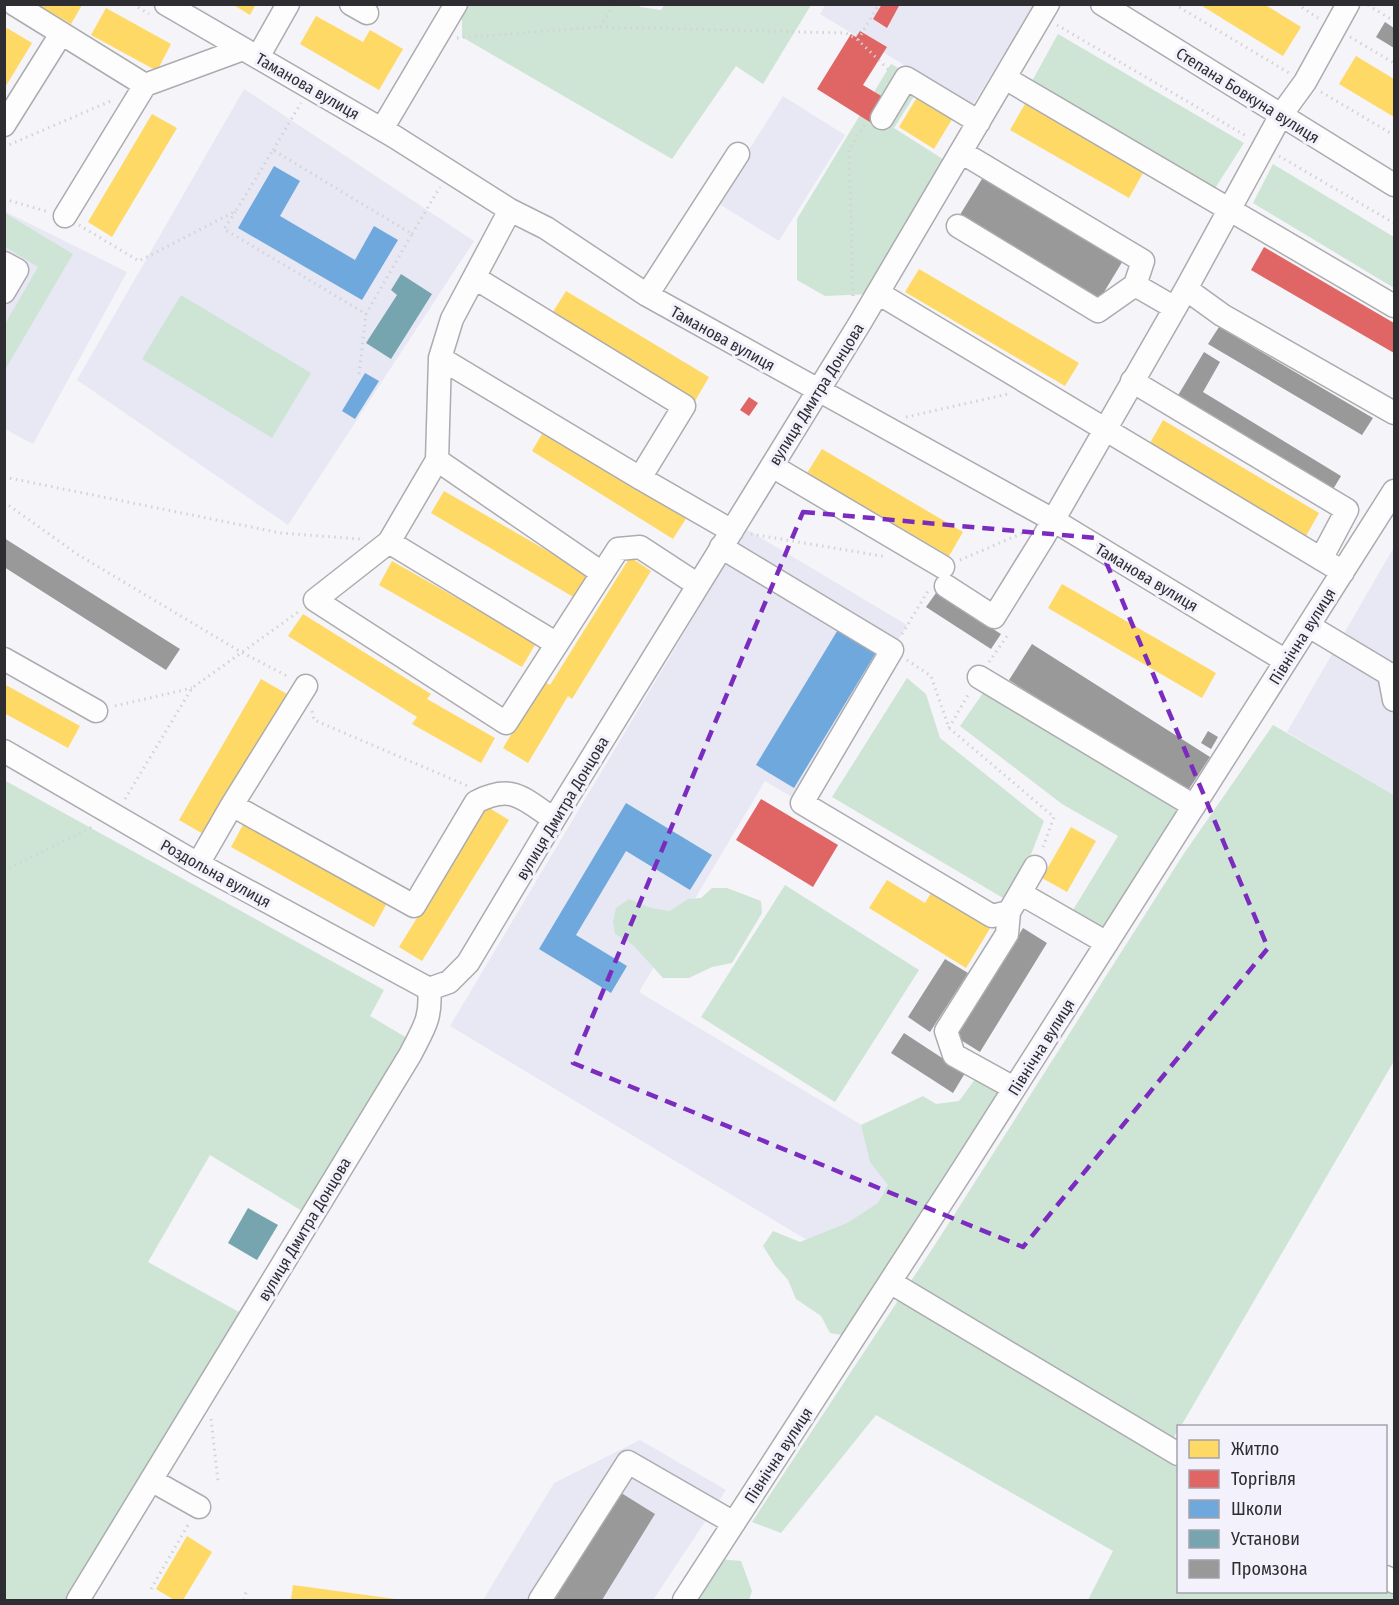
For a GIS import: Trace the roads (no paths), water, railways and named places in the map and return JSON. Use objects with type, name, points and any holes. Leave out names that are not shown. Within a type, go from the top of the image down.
[{"type":"street","points":[[14,4],[146,86]]},
{"type":"street","name":"Таманова вулиця","points":[[166,4],[382,129],[510,210],[550,220],[647,295],[1053,520],[1286,661]]},
{"type":"street","points":[[64,216],[146,86],[250,53],[288,4]]},
{"type":"street","points":[[382,129],[456,4]]},
{"type":"street","name":"Степана Бовкуна вулиця","points":[[1102,4],[1395,185]]},
{"type":"street","points":[[772,465],[944,576],[994,617],[1053,520],[1186,289],[1263,146],[1281,115],[1305,82],[1348,4]]},
{"type":"street","name":"вулиця Дмитра Донцова","points":[[78,1600],[410,1055],[431,1008],[429,989],[449,982],[468,963],[554,819],[819,391],[1045,10]]},
{"type":"street","points":[[4,125],[61,34]]},
{"type":"street","points":[[874,120],[906,78],[979,122]]},
{"type":"street","points":[[1005,78],[1395,306]]},
{"type":"street","points":[[958,226],[1098,311],[1135,285],[1143,261],[961,153]]},
{"type":"street","points":[[647,295],[738,154]]},
{"type":"street","points":[[510,210],[452,319],[440,358],[437,460],[389,542],[315,600],[506,723],[618,549],[640,547],[699,585]]},
{"type":"street","points":[[4,263],[17,270],[4,292]]},
{"type":"street","points":[[475,278],[684,406],[640,478]]},
{"type":"street","points":[[1135,285],[1175,308]]},
{"type":"street","points":[[1186,289],[1222,315],[1395,413]]},
{"type":"street","points":[[878,293],[1104,431],[1343,572]]},
{"type":"street","points":[[440,358],[640,478],[892,650],[802,802],[992,916],[1015,903]]},
{"type":"street","points":[[1132,381],[1347,510],[1321,559]]},
{"type":"street","points":[[437,460],[602,573]]},
{"type":"street","name":"Північна вулиця","points":[[684,1600],[890,1282],[1395,490]]},
{"type":"street","points":[[389,542],[557,644]]},
{"type":"street","points":[[1309,626],[1392,670],[1395,700]]},
{"type":"street","points":[[4,659],[96,711]]},
{"type":"street","points":[[979,677],[1194,806]]},
{"type":"street","points":[[198,864],[306,686]]},
{"type":"street","name":"Роздольна вулиця","points":[[4,751],[198,864],[429,989]]},
{"type":"street","points":[[232,805],[414,906],[477,802],[493,794],[514,793],[554,819]]},
{"type":"street","points":[[1014,1088],[954,1055],[945,1031],[1007,934],[1015,903],[1035,867]]},
{"type":"street","points":[[1015,903],[1107,943]]},
{"type":"street","points":[[890,1282],[1177,1453]]},
{"type":"street","points":[[540,1600],[628,1462],[735,1523]]},
{"type":"street","points":[[151,1480],[194,1516]]}]
